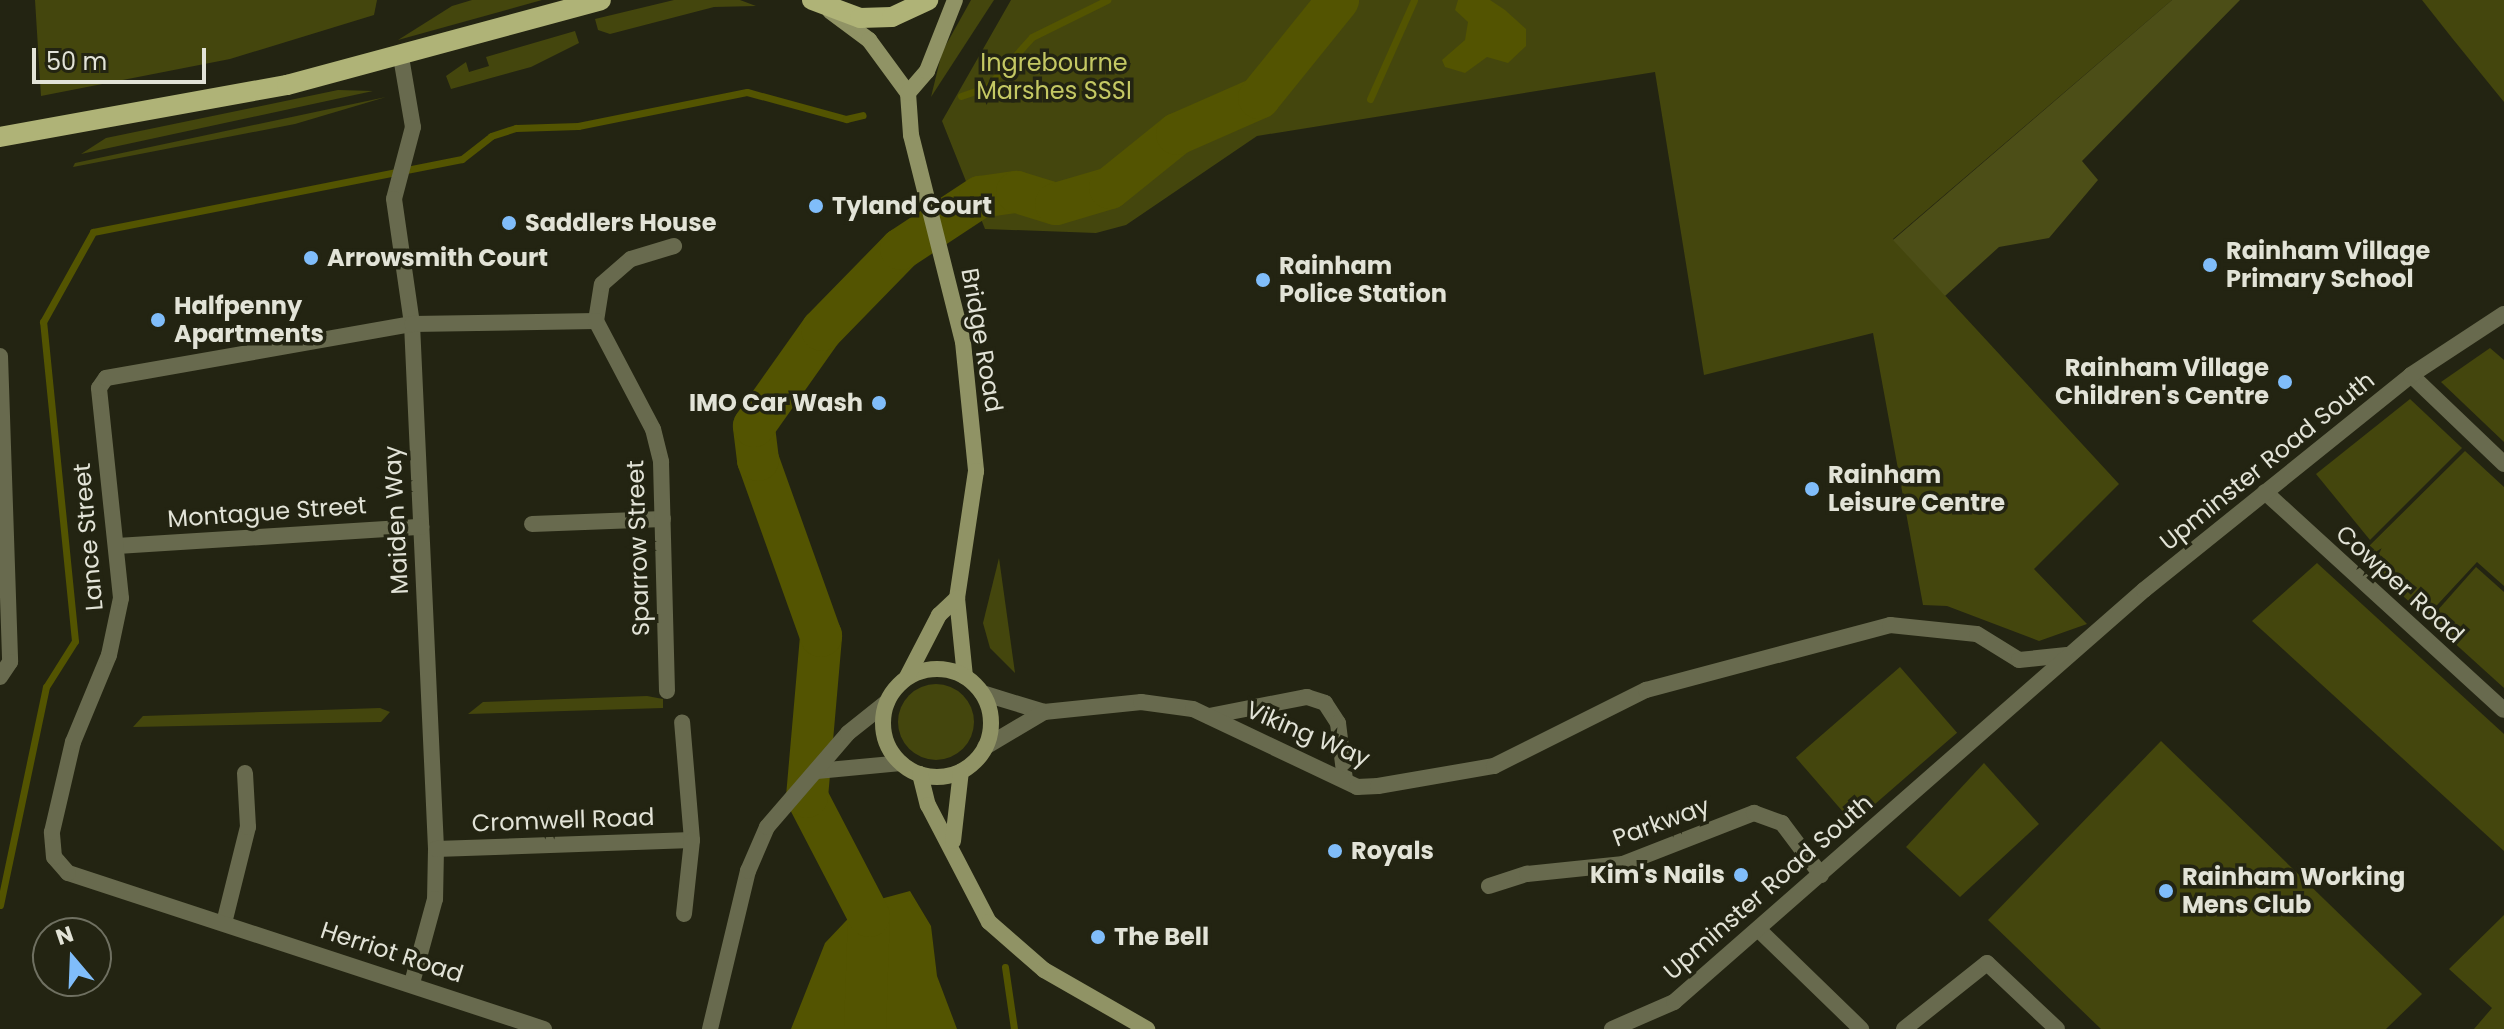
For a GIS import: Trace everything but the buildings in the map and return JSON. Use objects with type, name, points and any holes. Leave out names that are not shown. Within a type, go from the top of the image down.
[{"type":"main road","points":[[0,137],[161,112],[401,57],[601,0]]},
{"type":"main road","points":[[812,0],[830,11],[892,17],[928,0]]},
{"type":"main road","points":[[908,93],[927,71],[955,0]]},
{"type":"main road","name":"Bridge Road","points":[[830,11],[869,40],[908,93],[924,190],[963,342],[976,460],[970,542],[957,598],[965,677]]},
{"type":"main road","name":"Bridge Road","points":[[887,702],[907,677],[957,598]]},
{"type":"main road","points":[[907,677],[936,669],[965,677],[982,693],[991,720],[985,747],[961,771],[953,841]]},
{"type":"main road","points":[[887,702],[884,735],[901,763],[920,774],[961,771]]},
{"type":"main road","points":[[920,774],[928,805],[953,841],[989,922],[1044,970],[1143,1026]]},
{"type":"street","name":"Maiden Way","points":[[401,57],[413,127],[395,196],[412,324],[436,849],[435,899],[412,983]]},
{"type":"street","points":[[412,324],[596,321],[602,284],[631,259],[674,246]]},
{"type":"street","name":"Upminster Road South","points":[[1612,1029],[1674,1002],[1760,931],[2067,655],[2411,375],[2504,314]]},
{"type":"street","name":"Sparrow Street","points":[[596,321],[653,429],[663,519],[667,691]]},
{"type":"street","name":"Lance Street","points":[[224,923],[68,873],[54,857],[52,832],[73,742],[118,625],[117,546],[99,397],[106,378],[412,324]]},
{"type":"street","points":[[0,356],[10,662],[0,677]]},
{"type":"street","points":[[2411,375],[2504,464]]},
{"type":"street","name":"Cowper Road","points":[[2265,492],[2504,710]]},
{"type":"street","points":[[532,524],[663,519]]},
{"type":"street","name":"Montague Street","points":[[117,546],[421,527]]},
{"type":"street","name":"Viking Way","points":[[1044,712],[1141,702],[1209,716],[1345,780],[1390,786],[1481,770],[1591,712],[1681,681],[1918,622],[1977,634],[2019,660]]},
{"type":"street","points":[[2022,695],[2019,660],[2067,655]]},
{"type":"street","points":[[982,693],[1044,712]]},
{"type":"street","points":[[1209,716],[1307,697],[1325,703],[1338,723],[1345,780]]},
{"type":"street","points":[[710,1029],[748,871],[775,817],[848,733],[887,702]]},
{"type":"street","points":[[985,747],[1044,712]]},
{"type":"street","name":"Cromwell Road","points":[[682,722],[692,840],[684,914]]},
{"type":"street","points":[[817,771],[901,763]]},
{"type":"street","points":[[224,923],[248,827],[245,773]]},
{"type":"street","name":"Parkway","points":[[1489,886],[1527,874],[1623,864],[1754,813],[1782,823],[1821,875]]},
{"type":"street","name":"Cromwell Road","points":[[436,849],[692,840]]},
{"type":"street","name":"Herriot Road","points":[[224,923],[544,1029]]},
{"type":"street","points":[[1760,931],[1861,1029]]},
{"type":"street","points":[[1904,1029],[1987,963],[2057,1029]]},
{"type":"green space","points":[[35,0],[377,0],[374,15],[230,59],[41,96]]},
{"type":"green space","points":[[472,0],[542,0],[398,40],[452,6]]},
{"type":"green space","points":[[674,0],[740,0],[756,6],[714,7],[610,34],[598,30],[595,19]]},
{"type":"green space","points":[[971,0],[994,0],[931,97],[942,52]]},
{"type":"green space","name":"Ingrebourne Marshes SSSI","points":[[1011,0],[2172,0],[1893,239],[2119,484],[2034,569],[2087,624],[2039,641],[1947,606],[1923,605],[1873,333],[1704,375],[1655,72],[1257,136],[1126,225],[1096,233],[985,229],[942,121]]},
{"type":"green space","points":[[2422,0],[2504,0],[2504,102],[2452,38]]},
{"type":"green space","points":[[575,31],[579,43],[531,67],[451,89],[446,76],[466,62],[469,72],[489,66],[486,57]]},
{"type":"green space","points":[[338,90],[373,91],[81,154],[106,138]]},
{"type":"green space","points":[[386,97],[295,124],[73,167],[75,163]]},
{"type":"green space","points":[[2490,348],[2504,360],[2504,442],[2441,382]]},
{"type":"green space","points":[[2410,399],[2462,448],[2370,540],[2316,474]]},
{"type":"green space","points":[[2465,451],[2504,487],[2504,586],[2477,562],[2426,617],[2359,556]]},
{"type":"green space","points":[[999,558],[1015,673],[990,648],[983,623]]},
{"type":"green space","points":[[2317,563],[2504,734],[2504,851],[2252,621]]},
{"type":"green space","points":[[2476,567],[2504,592],[2504,688],[2429,620]]},
{"type":"green space","points":[[1900,667],[1957,733],[1853,823],[1796,758]]},
{"type":"green space","points":[[936,684],[950,687],[963,695],[971,708],[974,722],[971,736],[963,749],[950,757],[936,760],[922,757],[909,749],[901,736],[898,722],[901,708],[909,695],[922,687]]},
{"type":"green space","points":[[647,696],[663,699],[663,708],[468,714],[483,702]]},
{"type":"green space","points":[[380,708],[390,712],[381,722],[133,727],[143,716]]},
{"type":"green space","name":"Rainham Working Mens Club","points":[[2161,741],[2422,994],[2386,1029],[2101,1029],[1988,920]]},
{"type":"green space","points":[[1984,763],[2039,824],[1960,897],[1906,847]]},
{"type":"green space","points":[[2504,915],[2504,1029],[2474,1029],[2492,1008],[2449,969]]},
{"type":"shaded area","points":[[1458,0],[1490,0],[1505,10],[1526,29],[1526,46],[1508,63],[1487,57],[1465,73],[1445,67],[1442,60],[1465,40],[1468,22],[1455,10]]},
{"type":"shaded area","points":[[2172,0],[2240,0],[2082,161],[2098,180],[2049,238],[1999,247],[1945,296],[1893,240]]},
{"type":"shaded area","points":[[910,891],[931,926],[937,976],[957,1029],[791,1029],[825,943],[862,904]]},
{"type":"waterway","points":[[961,96],[987,87],[1032,37],[1107,0]]},
{"type":"waterway","points":[[865,1029],[869,916],[807,797],[821,636],[758,460],[754,426],[822,330],[901,249],[980,197],[1017,192],[1056,204],[1110,188],[1177,134],[1259,98],[1338,0]]},
{"type":"waterway","points":[[1370,99],[1414,0]]},
{"type":"waterway","points":[[0,905],[46,687],[75,641],[43,322],[93,232],[462,159],[491,136],[516,128],[578,126],[747,92],[846,119],[863,115]]},
{"type":"waterway","points":[[1005,967],[1014,1029]]},
{"type":"place","name":"Tyland Court","points":[[816,206]]},
{"type":"place","name":"Saddlers House","points":[[509,223]]},
{"type":"place","name":"Arrowsmith Court","points":[[311,258]]},
{"type":"place","name":"Rainham Village Primary School","points":[[2210,265]]},
{"type":"place","name":"Rainham Police Station","points":[[1263,280]]},
{"type":"place","name":"Halfpenny Apartments","points":[[158,320]]},
{"type":"place","name":"Rainham Village Children's Centre","points":[[2285,382]]},
{"type":"place","name":"IMO Car Wash","points":[[879,403]]},
{"type":"place","name":"Rainham Leisure Centre","points":[[1812,489]]},
{"type":"place","name":"Royals","points":[[1335,851]]},
{"type":"place","name":"Kim's Nails","points":[[1741,875]]},
{"type":"place","name":"Rainham Working Mens Club","points":[[2166,891]]},
{"type":"place","name":"The Bell","points":[[1098,937]]}]
